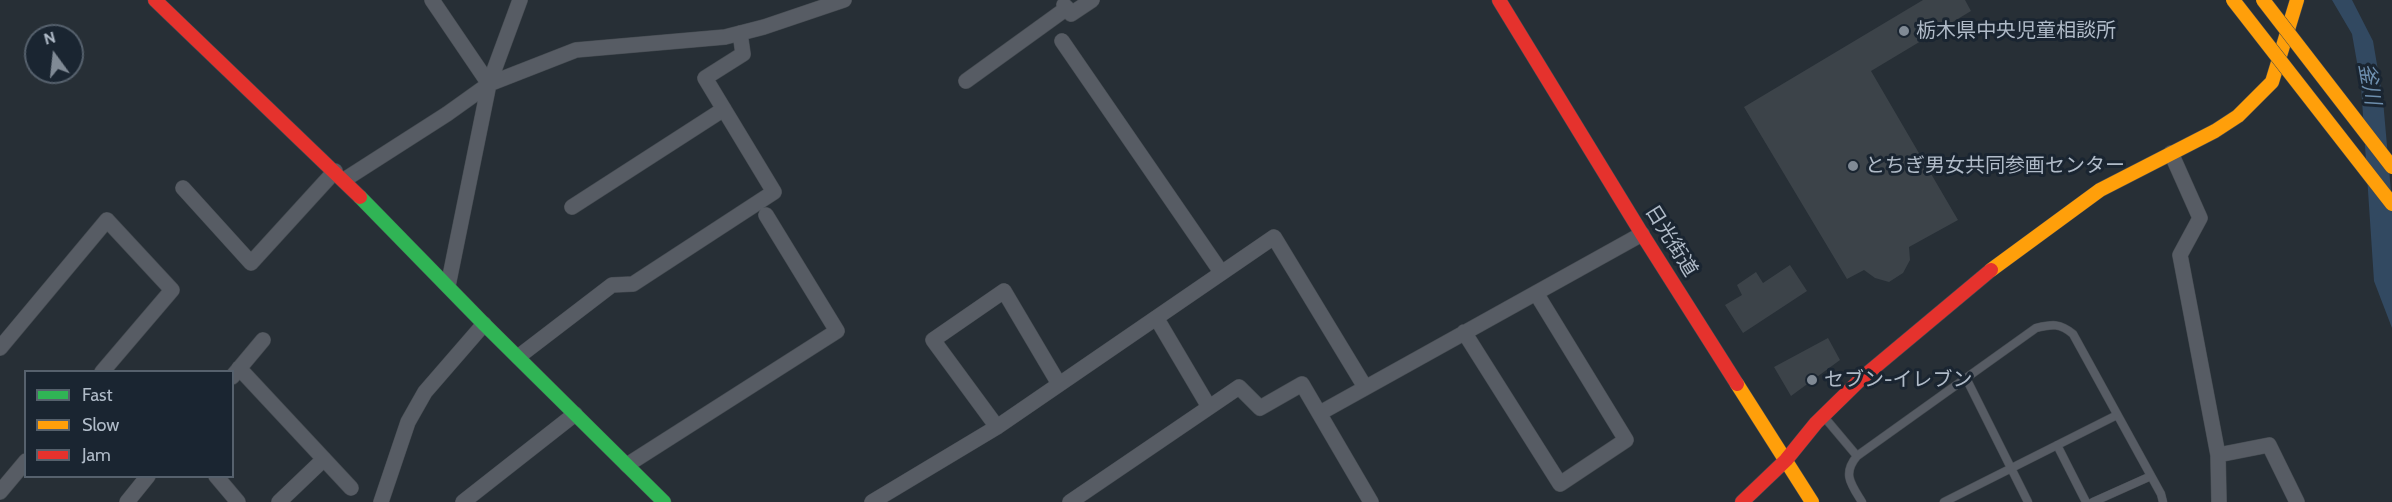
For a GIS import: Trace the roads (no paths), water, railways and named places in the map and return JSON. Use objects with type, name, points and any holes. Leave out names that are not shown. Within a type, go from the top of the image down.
[{"type":"main road","points":[[155,0],[340,176],[484,324],[664,502]]},
{"type":"main road","name":"日光街道","points":[[1499,0],[1642,234],[1812,502]]},
{"type":"main road","points":[[2233,0],[2392,204]]},
{"type":"main road","points":[[2263,0],[2392,167]]},
{"type":"main road","points":[[1742,502],[1786,460],[1823,416],[1863,377],[1988,272],[2100,190],[2215,131],[2238,116],[2272,82],[2297,0]]},
{"type":"street","points":[[432,0],[489,84]]},
{"type":"street","points":[[448,286],[489,84],[520,0]]},
{"type":"street","points":[[966,81],[1064,4],[1071,14],[1092,0]]},
{"type":"street","points":[[2221,0],[2392,221]]},
{"type":"street","points":[[2278,0],[2392,147]]},
{"type":"street","points":[[183,188],[252,263],[340,176],[447,114],[489,84],[576,50],[725,37],[835,1]]},
{"type":"street","points":[[518,357],[612,285],[633,284],[774,192],[705,78],[743,54],[740,33]]},
{"type":"street","points":[[1062,41],[1221,272]]},
{"type":"street","points":[[572,207],[724,109]]},
{"type":"street","points":[[2172,153],[2200,218],[2180,255],[2218,455],[2219,502]]},
{"type":"street","points":[[627,465],[837,331],[766,215]]},
{"type":"street","points":[[0,348],[106,220],[172,290],[104,370]]},
{"type":"street","points":[[1320,412],[1642,234]]},
{"type":"street","points":[[872,502],[997,427],[1274,237],[1365,387]]},
{"type":"street","points":[[997,427],[933,340],[1004,291],[1059,384]]},
{"type":"street","points":[[1464,332],[1560,484],[1626,440],[1536,293]]},
{"type":"street","points":[[1157,319],[1209,407]]},
{"type":"street","points":[[381,502],[408,422],[426,393],[484,324]]},
{"type":"street","points":[[263,340],[236,373],[351,488]]},
{"type":"street","points":[[1070,502],[1239,387],[1260,408],[1302,384],[1371,502]]},
{"type":"street","points":[[463,502],[575,414]]},
{"type":"street","points":[[2218,455],[2269,445],[2297,502]]},
{"type":"street","points":[[279,502],[324,459]]},
{"type":"street","points":[[0,492],[24,463]]},
{"type":"street","points":[[127,502],[147,478]]},
{"type":"street","points":[[217,478],[238,502]]},
{"type":"lane","points":[[1862,502],[1848,477],[1849,465],[1857,456],[2036,328],[2052,324],[2063,326],[2073,334],[2163,502]]},
{"type":"lane","points":[[1966,378],[2028,502]]},
{"type":"lane","points":[[1944,502],[2117,415]]},
{"type":"lane","points":[[1823,416],[1857,456]]},
{"type":"lane","points":[[2057,445],[2086,502]]},
{"type":"lane","points":[[2093,502],[2151,476]]},
{"type":"water","name":"釜川","points":[[2332,0],[2352,0],[2373,41],[2383,100],[2392,203],[2392,328],[2374,281],[2361,85],[2352,34]]},
{"type":"place","name":"栃木県中央児童相談所","points":[[1904,31]]},
{"type":"place","name":"とちぎ男女共同参画センター","points":[[1853,166]]},
{"type":"place","name":"セブン-イレブン","points":[[1812,380]]}]
